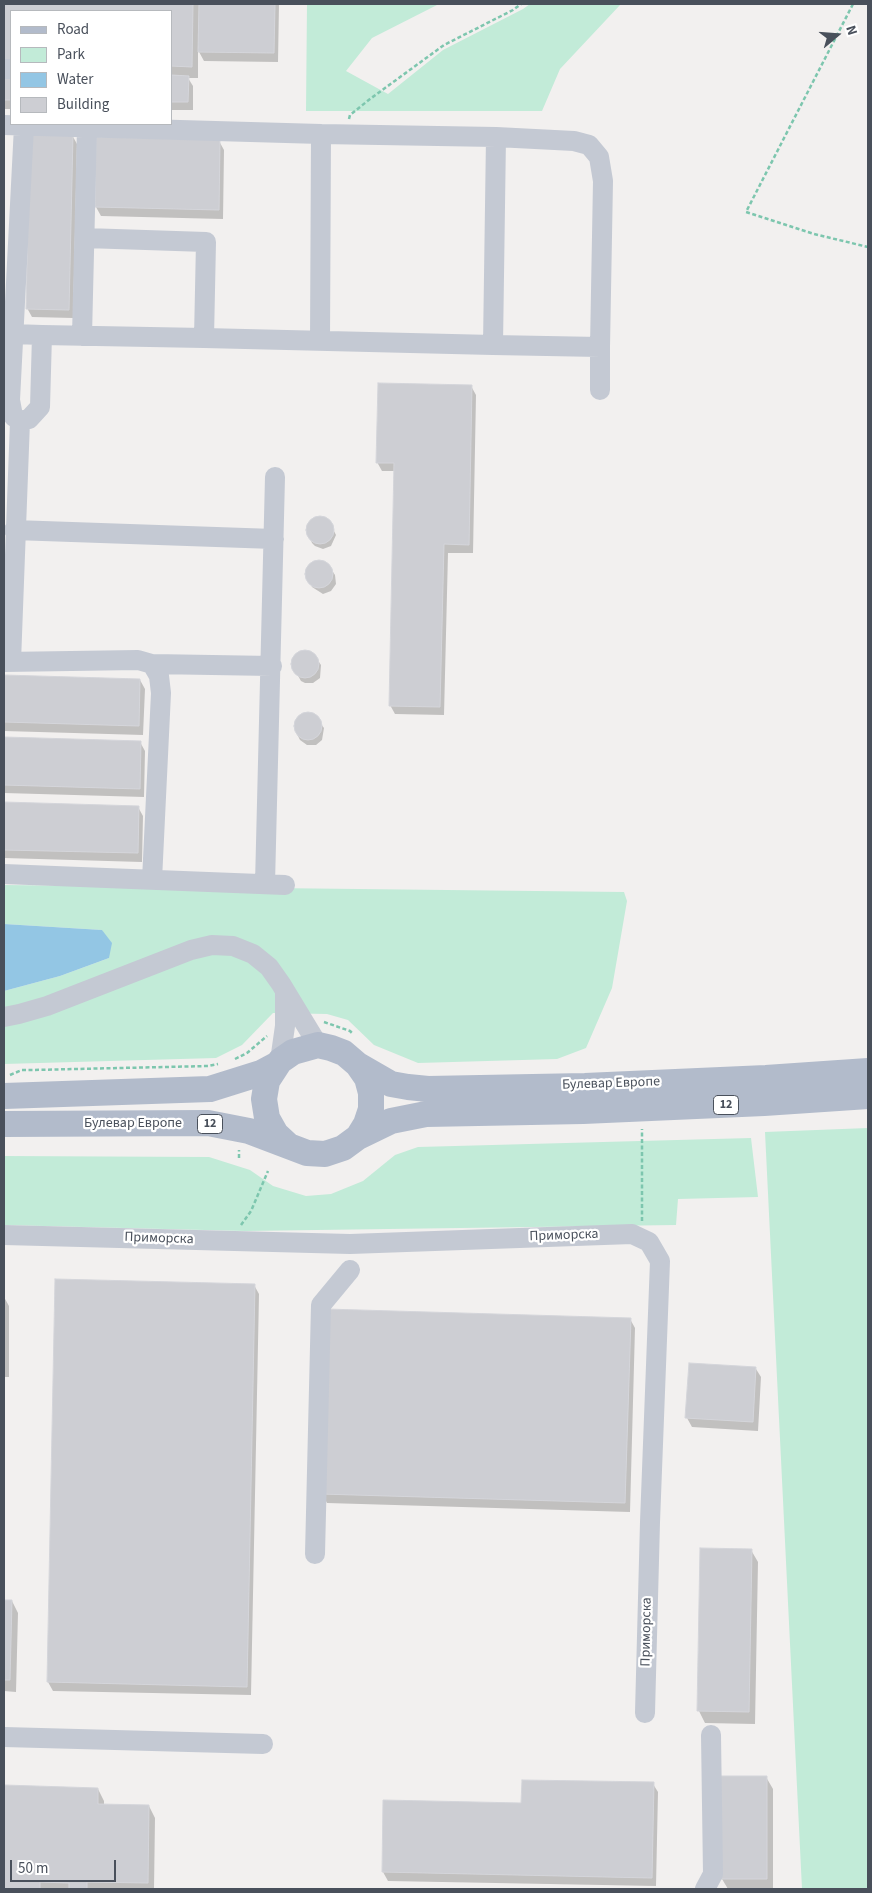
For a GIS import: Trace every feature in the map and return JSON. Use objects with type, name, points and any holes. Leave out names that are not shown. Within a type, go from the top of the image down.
[{"type":"main road","points":[[4,1096],[210,1089],[262,1073],[293,1052],[318,1045]]},
{"type":"main road","name":"Булевар Европе","points":[[318,1045],[344,1053],[358,1065],[391,1084],[408,1088],[585,1086],[766,1078],[868,1071]]},
{"type":"main road","name":"Булевар Европе","points":[[278,1063],[267,1081],[264,1099],[265,1109],[267,1118],[276,1134],[290,1146]]},
{"type":"main road","name":"Булевар Европе","points":[[358,1065],[367,1078],[371,1093],[371,1109],[366,1124],[358,1137]]},
{"type":"main road","name":"Булевар Европе","points":[[4,1124],[208,1123],[249,1131],[307,1153],[325,1154],[343,1148],[358,1137],[391,1121],[426,1114],[592,1111],[868,1096]]},
{"type":"street","points":[[4,125],[321,134],[496,136],[574,141],[589,144],[599,157],[603,181],[600,390]]},
{"type":"street","points":[[24,126],[9,334],[10,400],[13,416],[20,421],[29,419],[40,407],[42,335]]},
{"type":"street","points":[[82,336],[87,127]]},
{"type":"street","points":[[320,341],[321,134]]},
{"type":"street","points":[[493,345],[496,136]]},
{"type":"street","points":[[85,238],[206,242],[204,338]]},
{"type":"street","points":[[9,334],[600,347]]},
{"type":"street","points":[[20,421],[7,662],[138,660],[152,664],[272,666]]},
{"type":"street","points":[[265,884],[276,477]]},
{"type":"street","points":[[14,530],[274,538]]},
{"type":"street","points":[[152,664],[159,676],[161,693],[152,880]]},
{"type":"street","points":[[4,874],[285,885]]},
{"type":"street","points":[[4,1017],[47,1006],[191,950],[212,944],[233,946],[253,954],[269,967],[318,1045]]},
{"type":"street","points":[[278,1063],[285,1026],[285,993]]},
{"type":"street","name":"Приморска","points":[[4,1235],[350,1244],[632,1234],[649,1242],[660,1261],[650,1512],[646,1713]]},
{"type":"street","points":[[315,1554],[321,1305],[350,1270]]},
{"type":"street","points":[[705,1889],[713,1874],[711,1735]]},
{"type":"street","points":[[4,1737],[264,1744]]},
{"type":"path","points":[[345,134],[350,116],[370,99],[444,45],[513,10],[521,4]]},
{"type":"path","points":[[853,4],[746,212],[814,234],[868,247]]},
{"type":"path","points":[[642,1127],[642,1239]]},
{"type":"path","points":[[227,1241],[251,1211],[268,1171]]},
{"type":"green space","points":[[307,4],[439,4],[372,38],[346,71],[388,94],[443,50],[530,4],[621,4],[560,69],[542,111],[306,111]]},
{"type":"green space","points":[[4,885],[624,892],[627,901],[612,988],[586,1048],[557,1059],[418,1063],[374,1045],[348,1020],[327,1014],[273,1013],[242,1045],[216,1058],[4,1064],[4,991],[60,976],[109,958],[102,930],[4,924]]},
{"type":"green space","points":[[868,1128],[868,1889],[802,1889],[765,1132]]},
{"type":"green space","points":[[751,1138],[758,1197],[678,1199],[676,1225],[245,1231],[4,1225],[4,1156],[209,1157],[250,1170],[273,1186],[306,1196],[331,1194],[363,1181],[395,1155],[418,1147]]},
{"type":"water","points":[[4,924],[102,930],[112,943],[109,958],[60,976],[4,991]]},
{"type":"building","points":[[4,4],[193,4],[192,67],[172,66],[172,10],[10,10],[10,64],[4,64]]},
{"type":"building","points":[[199,4],[275,4],[274,53],[198,52]]},
{"type":"building","points":[[4,74],[10,74],[10,100],[4,100]]},
{"type":"building","points":[[172,75],[189,76],[188,102],[172,102]]},
{"type":"building","points":[[30,133],[73,134],[69,310],[26,309]]},
{"type":"building","points":[[96,137],[220,140],[219,210],[95,207]]},
{"type":"building","points":[[378,383],[472,385],[469,545],[444,544],[440,707],[389,706],[394,463],[376,463]]},
{"type":"building","points":[[320,516],[330,520],[334,530],[330,540],[320,544],[310,540],[306,530],[310,520]]},
{"type":"building","points":[[319,560],[329,564],[333,574],[329,584],[319,588],[309,584],[305,574],[309,564]]},
{"type":"building","points":[[305,650],[315,654],[319,664],[315,674],[305,678],[295,674],[291,664],[295,654]]},
{"type":"building","points":[[4,675],[140,679],[139,726],[4,722]]},
{"type":"building","points":[[308,712],[318,716],[322,726],[318,736],[308,740],[298,736],[294,726],[298,716]]},
{"type":"building","points":[[4,737],[141,741],[140,789],[4,785]]},
{"type":"building","points":[[4,802],[139,806],[138,853],[4,850]]},
{"type":"building","points":[[55,1279],[255,1284],[247,1687],[47,1682]]},
{"type":"building","points":[[326,1309],[631,1318],[625,1503],[321,1494]]},
{"type":"building","points":[[689,1363],[756,1367],[753,1422],[685,1418]]},
{"type":"building","points":[[700,1548],[752,1549],[749,1712],[697,1711]]},
{"type":"building","points":[[4,1600],[12,1600],[10,1680],[4,1680]]},
{"type":"building","points":[[720,1776],[767,1776],[767,1879],[721,1879]]},
{"type":"building","points":[[522,1780],[654,1782],[652,1878],[382,1872],[383,1800],[521,1803]]},
{"type":"building","points":[[4,1785],[98,1788],[98,1804],[149,1805],[148,1883],[87,1882],[87,1889],[69,1889],[69,1883],[40,1882],[40,1889],[4,1889]]}]
